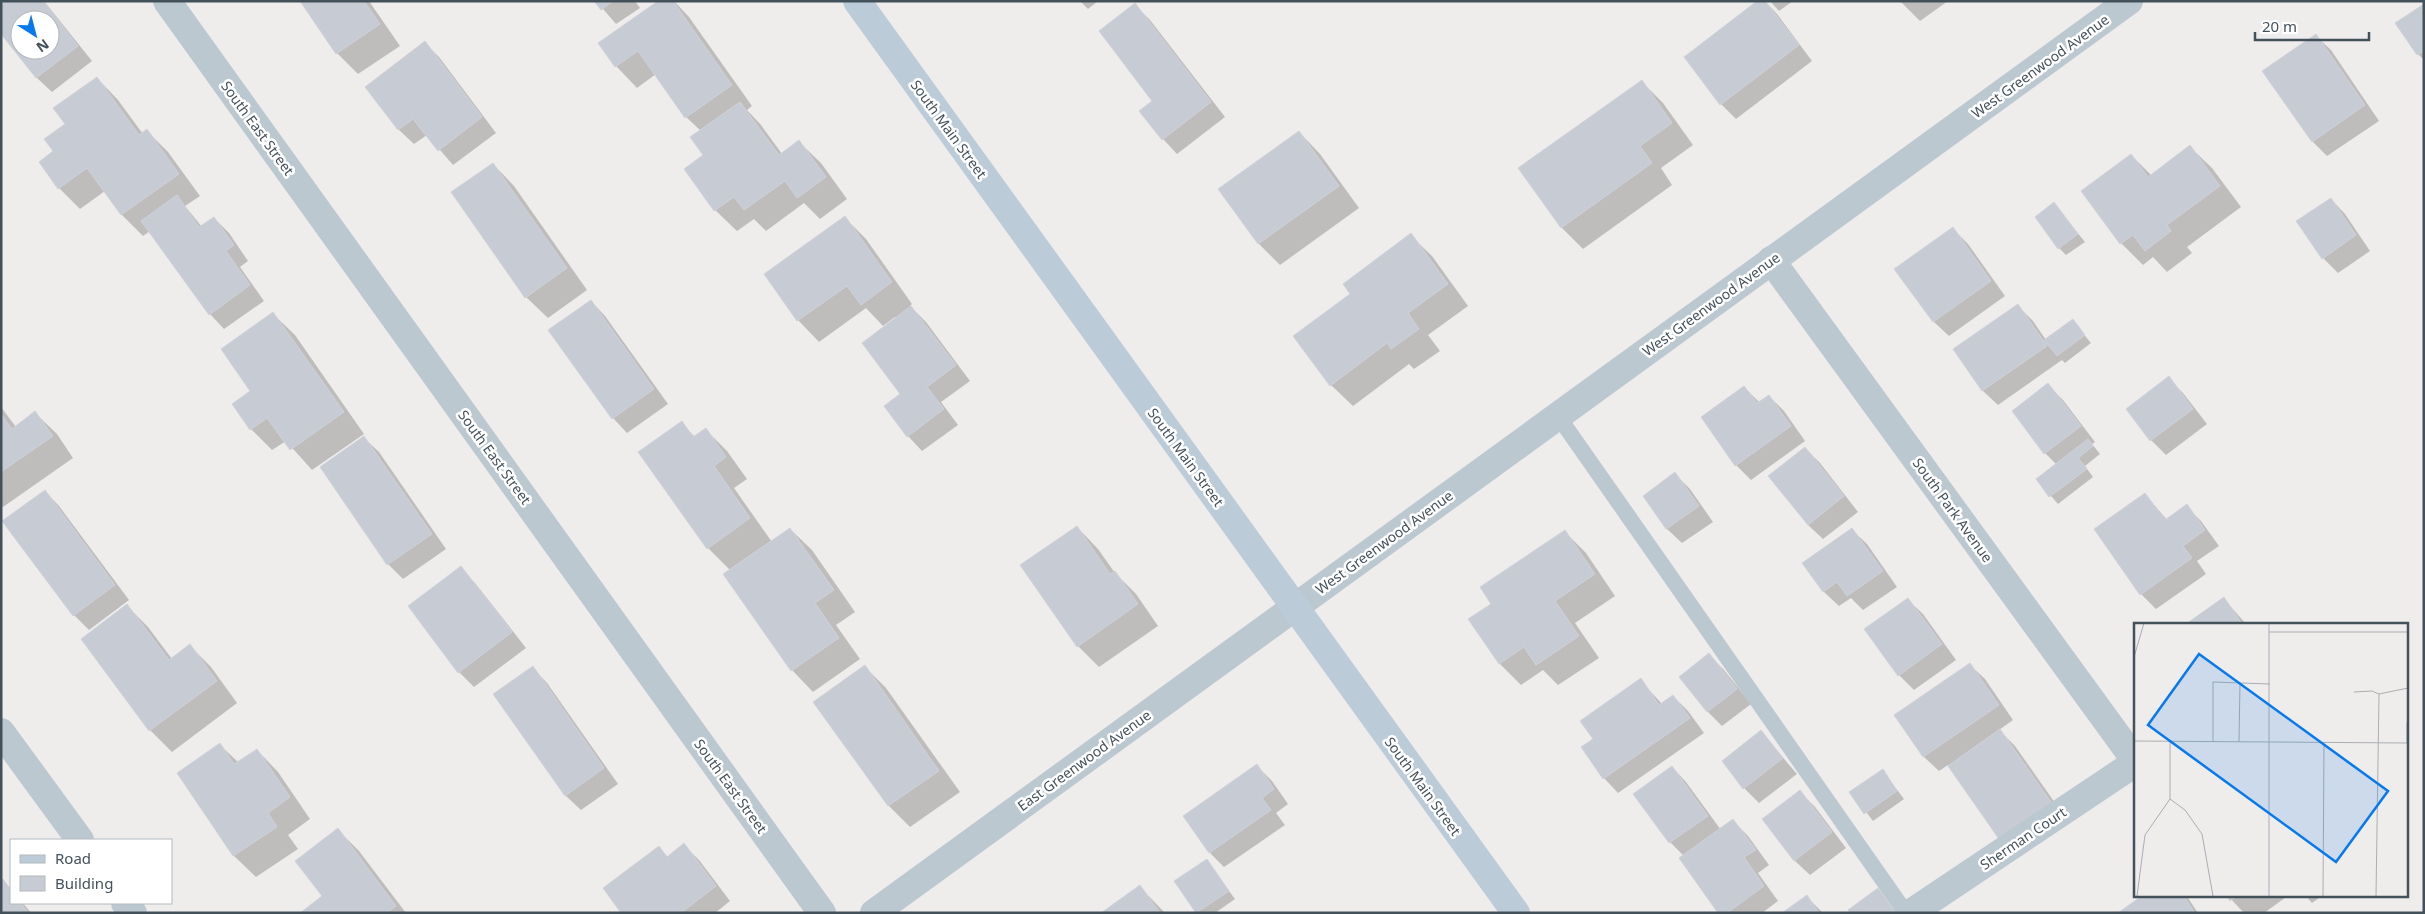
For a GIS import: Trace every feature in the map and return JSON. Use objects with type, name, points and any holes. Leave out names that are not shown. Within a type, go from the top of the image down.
[{"type":"street","name":"South East Street","points":[[167,1],[822,913]]},
{"type":"street","name":"South Main Street","points":[[857,1],[1516,913]]},
{"type":"street","name":"West Greenwood Avenue","points":[[1294,607],[1770,260],[2130,1]]},
{"type":"street","name":"South Park Avenue","points":[[1770,260],[2134,760]]},
{"type":"street","name":"East Greenwood Avenue","points":[[874,913],[1294,607]]},
{"type":"street","points":[[1,732],[79,839]]},
{"type":"street","name":"Sherman Court","points":[[1911,913],[2134,762]]},
{"type":"lane","points":[[1558,416],[1906,913]]},
{"type":"building","points":[[1,1],[43,1],[50,10],[10,10],[10,45],[1,34]]},
{"type":"building","points":[[300,1],[364,1],[380,24],[336,54]]},
{"type":"building","points":[[594,1],[613,1],[601,10]]},
{"type":"building","points":[[658,1],[673,1],[732,85],[685,118],[638,51],[615,67],[598,43]]},
{"type":"building","points":[[1757,1],[1765,1],[1799,45],[1720,105],[1684,57]]},
{"type":"building","points":[[1135,3],[1211,102],[1162,140],[1139,111],[1152,101],[1099,31]]},
{"type":"building","points":[[2424,4],[2424,51],[2417,55],[2395,23]]},
{"type":"building","points":[[60,23],[78,46],[60,60]]},
{"type":"building","points":[[2316,34],[2365,105],[2312,142],[2262,71]]},
{"type":"building","points":[[425,41],[482,117],[438,151],[413,119],[398,130],[365,87]]},
{"type":"building","points":[[22,60],[60,60],[36,78]]},
{"type":"building","points":[[97,77],[139,135],[147,129],[179,174],[121,215],[87,168],[58,189],[39,162],[53,151],[44,139],[65,124],[53,108]]},
{"type":"building","points":[[1642,80],[1672,123],[1640,146],[1652,163],[1561,228],[1518,168]]},
{"type":"building","points":[[740,102],[779,155],[799,140],[826,177],[797,198],[785,181],[744,210],[734,197],[714,211],[684,169],[703,155],[690,137]]},
{"type":"building","points":[[1299,131],[1339,186],[1258,244],[1218,189]]},
{"type":"building","points":[[2190,145],[2220,186],[2167,225],[2171,231],[2145,251],[2133,235],[2120,244],[2081,191],[2131,154],[2148,177]]},
{"type":"building","points":[[493,163],[567,268],[525,298],[451,192]]},
{"type":"building","points":[[177,195],[199,227],[214,217],[234,245],[226,251],[250,285],[209,315],[141,221]]},
{"type":"building","points":[[2331,198],[2356,235],[2322,259],[2296,221]]},
{"type":"building","points":[[2054,202],[2078,234],[2058,249],[2035,217]]},
{"type":"building","points":[[845,216],[892,282],[861,305],[847,286],[797,321],[764,274]]},
{"type":"building","points":[[1953,227],[1991,281],[1933,322],[1894,269]]},
{"type":"building","points":[[1411,233],[1448,284],[1408,313],[1419,329],[1391,349],[1387,343],[1330,386],[1293,336],[1350,294],[1343,284]]},
{"type":"building","points":[[591,300],[654,389],[612,419],[548,330]]},
{"type":"building","points":[[2018,304],[2047,346],[1982,391],[1953,349]]},
{"type":"building","points":[[911,306],[956,365],[927,387],[944,409],[907,437],[884,406],[900,394],[862,343]]},
{"type":"building","points":[[273,312],[344,412],[290,450],[267,418],[250,430],[232,404],[250,391],[221,349]]},
{"type":"building","points":[[2073,319],[2085,335],[2057,356],[2044,340]]},
{"type":"building","points":[[2169,376],[2193,409],[2150,441],[2126,409]]},
{"type":"building","points":[[2048,383],[2081,426],[2044,454],[2012,411]]},
{"type":"building","points":[[1744,386],[1757,403],[1769,395],[1791,426],[1735,466],[1701,417]]},
{"type":"building","points":[[35,411],[53,436],[1,472],[1,414],[12,429]]},
{"type":"building","points":[[682,421],[693,437],[706,428],[726,457],[714,466],[750,518],[707,549],[638,452]]},
{"type":"building","points":[[364,436],[432,534],[387,565],[320,467]]},
{"type":"building","points":[[2088,439],[2093,446],[2078,458],[2087,469],[2049,497],[2036,479]]},
{"type":"building","points":[[1805,447],[1844,496],[1808,525],[1768,476]]},
{"type":"building","points":[[1675,472],[1699,506],[1666,529],[1643,496]]},
{"type":"building","points":[[45,490],[115,585],[73,616],[2,521]]},
{"type":"building","points":[[2145,493],[2165,520],[2187,504],[2205,530],[2183,546],[2192,558],[2140,595],[2094,529]]},
{"type":"building","points":[[1077,526],[1110,574],[1115,571],[1138,604],[1077,647],[1020,565]]},
{"type":"building","points":[[790,528],[834,590],[815,603],[839,638],[791,671],[723,574]]},
{"type":"building","points":[[1852,528],[1883,571],[1847,596],[1837,582],[1823,592],[1802,563]]},
{"type":"building","points":[[1565,530],[1595,574],[1555,601],[1579,636],[1536,665],[1524,647],[1499,664],[1468,619],[1491,604],[1480,587]]},
{"type":"building","points":[[461,566],[512,632],[458,673],[408,606]]},
{"type":"building","points":[[2224,597],[2241,623],[2187,623]]},
{"type":"building","points":[[1908,598],[1942,644],[1898,676],[1864,629]]},
{"type":"building","points":[[127,604],[169,660],[190,644],[217,681],[149,731],[81,639]]},
{"type":"building","points":[[1709,653],[1737,689],[1707,712],[1679,677]]},
{"type":"building","points":[[1970,663],[1999,705],[1923,757],[1894,715]]},
{"type":"building","points":[[865,665],[939,771],[888,806],[813,702]]},
{"type":"building","points":[[533,666],[604,768],[565,796],[493,694]]},
{"type":"building","points":[[1641,678],[1659,705],[1673,695],[1690,718],[1603,779],[1581,747],[1593,739],[1580,721]]},
{"type":"building","points":[[2000,729],[2051,802],[1999,839],[1948,766]]},
{"type":"building","points":[[1761,730],[1783,758],[1743,789],[1722,761]]},
{"type":"building","points":[[220,743],[234,764],[257,749],[290,797],[268,813],[277,827],[233,856],[177,773]]},
{"type":"building","points":[[1257,764],[1274,789],[1262,798],[1271,810],[1209,853],[1183,816]]},
{"type":"building","points":[[1672,766],[1708,816],[1669,843],[1633,794]]},
{"type":"building","points":[[1883,769],[1897,791],[1864,814],[1849,792]]},
{"type":"building","points":[[1800,790],[1832,832],[1794,861],[1762,819]]},
{"type":"building","points":[[1733,819],[1756,850],[1744,857],[1764,886],[1727,913],[1718,913],[1679,858]]},
{"type":"building","points":[[338,828],[396,906],[387,913],[300,913],[322,896],[295,861]]},
{"type":"building","points":[[684,843],[716,886],[681,913],[621,913],[603,888],[659,846],[667,857]]},
{"type":"building","points":[[1207,859],[1229,891],[1196,913],[1174,881]]},
{"type":"building","points":[[3,879],[10,889],[10,904],[22,904],[28,913],[1,913],[1,880]]},
{"type":"building","points":[[1140,885],[1160,913],[1101,913]]},
{"type":"building","points":[[1878,888],[1896,913],[1850,913],[1848,910]]},
{"type":"building","points":[[1807,895],[1819,913],[1782,913]]},
{"type":"building","points":[[2142,896],[2184,896],[2195,913],[2118,913]]},
{"type":"building","points":[[2227,896],[2237,896],[2230,901]]}]
